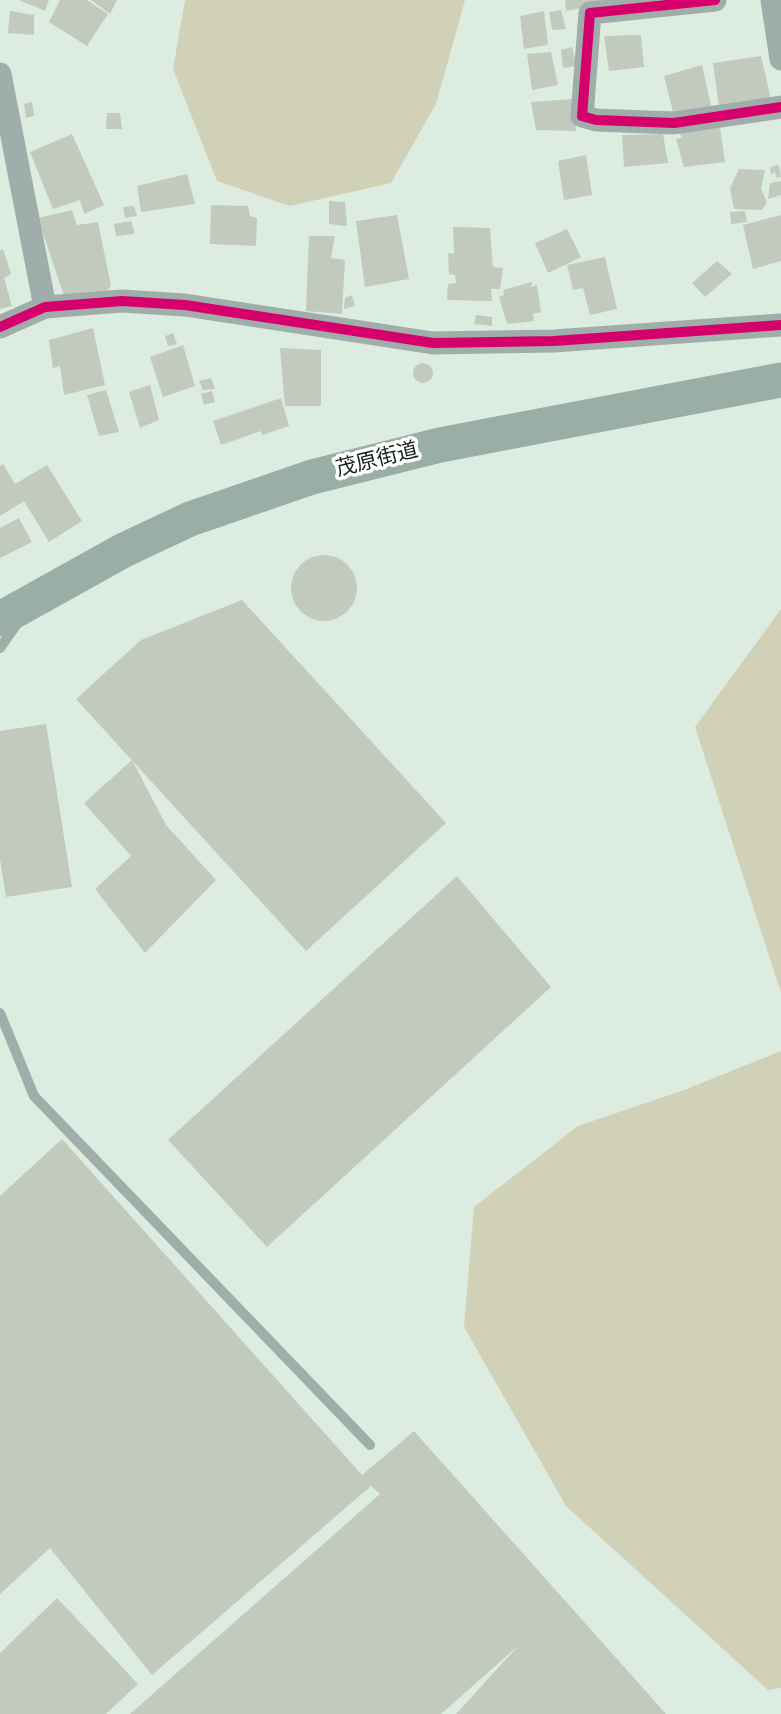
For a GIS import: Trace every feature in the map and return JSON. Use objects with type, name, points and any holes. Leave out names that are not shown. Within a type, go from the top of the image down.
[{"type":"main road","name":"茂原街道","points":[[0,620],[124,550],[190,519],[312,477],[428,448],[781,380]]},
{"type":"street","points":[[715,0],[590,13],[582,116],[596,120],[674,123],[781,107]]},
{"type":"street","points":[[772,0],[781,58]]},
{"type":"street","points":[[0,75],[46,307]]},
{"type":"street","points":[[0,327],[46,307],[122,301],[185,305],[433,342],[554,341],[781,325]]},
{"type":"lane","points":[[0,648],[35,599]]},
{"type":"lane","points":[[0,1013],[34,1096],[370,1445]]},
{"type":"green space","points":[[185,0],[465,0],[436,104],[391,183],[290,206],[217,181],[173,69]]},
{"type":"green space","points":[[781,609],[781,993],[695,727]]},
{"type":"green space","points":[[781,1051],[781,1688],[768,1690],[566,1506],[464,1327],[474,1207],[578,1126],[684,1090]]},
{"type":"building","points":[[19,0],[49,0],[45,11]]},
{"type":"building","points":[[60,0],[87,0],[108,14],[87,46],[49,22]]},
{"type":"building","points":[[91,0],[117,0],[110,14]]},
{"type":"building","points":[[565,0],[609,0],[610,3],[566,11]]},
{"type":"building","points":[[561,10],[566,29],[552,30],[549,12]]},
{"type":"building","points":[[10,11],[34,15],[34,35],[8,33]]},
{"type":"building","points":[[544,11],[548,45],[524,49],[520,16]]},
{"type":"building","points":[[641,35],[644,67],[609,71],[604,36]]},
{"type":"building","points":[[572,47],[577,66],[563,68],[561,50]]},
{"type":"building","points":[[551,52],[558,85],[532,90],[527,54]]},
{"type":"building","points":[[761,56],[771,99],[719,107],[713,63]]},
{"type":"building","points":[[702,65],[711,106],[674,116],[664,76]]},
{"type":"building","points":[[573,99],[576,131],[536,130],[531,102]]},
{"type":"building","points":[[32,102],[34,116],[26,118],[24,104]]},
{"type":"building","points":[[107,113],[120,113],[122,129],[106,129]]},
{"type":"building","points":[[719,120],[725,162],[684,167],[676,139],[682,138],[679,131]]},
{"type":"building","points":[[72,134],[104,205],[84,214],[80,200],[53,209],[30,152]]},
{"type":"building","points":[[663,134],[668,163],[624,167],[622,135]]},
{"type":"building","points":[[586,155],[592,195],[564,200],[558,161]]},
{"type":"building","points":[[779,165],[781,177],[777,178],[775,172],[771,175],[770,167]]},
{"type":"building","points":[[739,169],[765,170],[761,189],[767,202],[762,210],[734,209],[730,188]]},
{"type":"building","points":[[187,174],[195,204],[141,212],[137,186]]},
{"type":"building","points":[[781,181],[781,195],[768,199],[770,183]]},
{"type":"building","points":[[329,201],[345,202],[347,226],[329,224]]},
{"type":"building","points":[[211,205],[248,206],[250,216],[257,218],[256,246],[210,244]]},
{"type":"building","points":[[134,206],[137,216],[125,218],[123,207]]},
{"type":"building","points":[[72,210],[77,225],[98,222],[111,286],[103,297],[66,302],[38,218]]},
{"type":"building","points":[[745,211],[747,222],[731,224],[730,212]]},
{"type":"building","points":[[397,215],[409,279],[365,287],[356,221]]},
{"type":"building","points":[[781,215],[781,261],[753,269],[743,225]]},
{"type":"building","points":[[131,221],[135,234],[116,236],[114,224]]},
{"type":"building","points":[[453,227],[490,228],[493,267],[503,268],[500,289],[491,289],[492,301],[447,300],[448,284],[456,283],[455,275],[449,274],[448,253],[454,254]]},
{"type":"building","points":[[567,229],[581,257],[548,273],[535,243]]},
{"type":"building","points":[[309,236],[335,236],[331,258],[345,260],[342,314],[306,311]]},
{"type":"building","points":[[3,249],[11,274],[4,278],[12,306],[0,309],[0,251]]},
{"type":"building","points":[[605,257],[617,309],[590,315],[583,288],[573,290],[567,265]]},
{"type":"building","points":[[717,261],[732,274],[705,297],[692,283]]},
{"type":"building","points":[[532,282],[531,287],[537,285],[541,312],[533,314],[534,321],[507,324],[499,297],[504,295],[503,290]]},
{"type":"building","points":[[352,295],[355,306],[344,309],[345,298]]},
{"type":"building","points":[[476,315],[492,317],[492,326],[474,324]]},
{"type":"building","points":[[93,328],[105,385],[64,395],[60,366],[53,368],[49,340]]},
{"type":"building","points":[[173,333],[177,344],[168,346],[165,336]]},
{"type":"building","points":[[183,345],[195,386],[163,397],[150,357]]},
{"type":"building","points":[[280,348],[321,350],[321,406],[285,406]]},
{"type":"building","points":[[423,363],[430,366],[433,373],[430,380],[423,383],[416,380],[413,373],[416,366]]},
{"type":"building","points":[[211,378],[215,389],[203,390],[199,381]]},
{"type":"building","points":[[150,385],[159,420],[140,428],[129,392]]},
{"type":"building","points":[[106,390],[119,432],[99,436],[87,395]]},
{"type":"building","points":[[212,391],[215,402],[204,405],[201,394]]},
{"type":"building","points":[[281,398],[289,426],[262,435],[261,431],[221,445],[213,421]]},
{"type":"building","points":[[3,464],[15,484],[47,465],[82,521],[49,542],[24,501],[0,516],[0,466]]},
{"type":"building","points":[[19,518],[32,542],[0,558],[0,528]]},
{"type":"building","points":[[317,555],[331,555],[343,560],[352,569],[357,588],[355,601],[348,612],[331,621],[317,621],[305,616],[296,607],[291,595],[291,581],[296,569],[305,560]]},
{"type":"building","points":[[242,600],[446,823],[306,951],[76,699],[141,640]]},
{"type":"building","points":[[46,724],[72,887],[6,897],[0,859],[0,731]]},
{"type":"building","points":[[132,760],[166,825],[216,880],[145,953],[95,889],[131,856],[84,803]]},
{"type":"building","points":[[457,876],[551,987],[267,1247],[168,1140]]},
{"type":"building","points":[[62,1139],[362,1475],[414,1431],[666,1714],[456,1714],[519,1645],[441,1714],[130,1714],[380,1494],[371,1486],[152,1675],[50,1548],[0,1594],[0,1196]]},
{"type":"building","points":[[57,1598],[138,1684],[106,1714],[0,1714],[0,1653]]},
{"type":"cycle path","points":[[715,0],[590,13],[582,116],[596,120],[674,123],[781,107]]},
{"type":"cycle path","points":[[0,327],[45,307],[122,301],[185,305],[433,343],[554,341],[781,325]]}]
